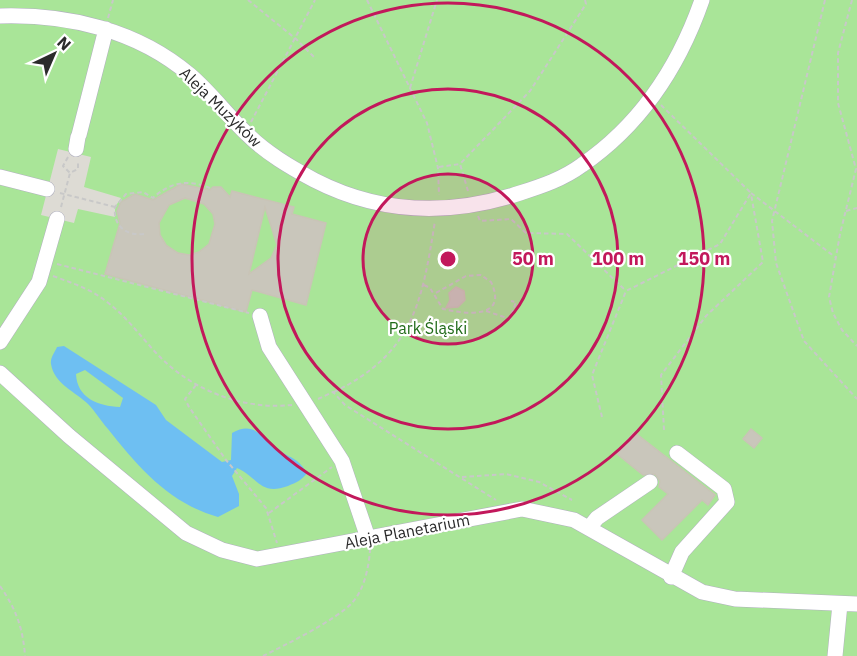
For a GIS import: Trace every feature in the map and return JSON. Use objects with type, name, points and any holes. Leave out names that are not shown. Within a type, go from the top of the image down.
[{"type":"street","name":"Aleja Muzyków","points":[[0,16],[59,18],[106,29],[139,42],[177,64],[246,133],[287,165],[350,196],[414,208],[448,210],[473,206],[543,186],[574,170],[619,134],[653,96],[687,40],[702,0]]},
{"type":"street","points":[[78,140],[106,29]]},
{"type":"street","points":[[0,177],[47,189]]},
{"type":"street","points":[[0,342],[39,282],[57,219]]},
{"type":"street","points":[[260,316],[269,347],[342,461],[368,538]]},
{"type":"street","name":"Aleja Planetarium","points":[[0,374],[69,436],[186,532],[222,550],[257,559],[522,509],[554,514],[589,528],[671,577],[702,592],[735,599],[857,604]]},
{"type":"street","points":[[671,577],[682,552],[727,502],[724,489],[677,453]]},
{"type":"street","points":[[589,528],[597,518],[650,482]]},
{"type":"street","points":[[835,656],[840,604]]},
{"type":"path","points":[[106,29],[113,0]]},
{"type":"path","points":[[248,0],[296,39],[315,59]]},
{"type":"path","points":[[246,133],[315,0]]},
{"type":"path","points":[[410,88],[437,0]]},
{"type":"path","points":[[438,168],[460,164],[530,91],[586,4],[585,0]]},
{"type":"path","points":[[825,0],[772,221],[776,263],[804,341],[857,399]]},
{"type":"path","points":[[852,0],[838,53],[838,103],[856,169],[829,297],[833,313],[842,330],[857,346]]},
{"type":"path","points":[[653,96],[751,193],[836,257]]},
{"type":"path","points":[[69,157],[76,158],[78,164],[76,170],[70,172],[63,166],[69,157]]},
{"type":"path","points":[[460,164],[480,221],[511,219],[526,233],[567,234],[626,291]]},
{"type":"path","points":[[57,219],[70,172]]},
{"type":"path","points":[[144,234],[134,235],[122,230],[115,217],[115,207],[123,196],[134,191],[147,193],[153,198],[164,188],[180,183],[210,188]]},
{"type":"path","points":[[47,189],[115,207]]},
{"type":"path","points":[[602,417],[592,375],[626,291],[720,244],[751,193]]},
{"type":"path","points":[[664,430],[661,375],[706,316],[763,262],[751,193]]},
{"type":"path","points":[[846,211],[857,208]]},
{"type":"path","points":[[44,266],[144,285],[260,316]]},
{"type":"path","points":[[44,266],[106,301],[122,314],[160,357],[196,385],[255,405],[272,407],[304,403],[333,392],[345,405],[502,503],[506,511]]},
{"type":"path","points":[[424,285],[434,294],[443,309],[474,315],[492,306],[495,290],[491,282],[481,275],[466,276],[434,294]]},
{"type":"path","points":[[486,311],[510,320],[516,302],[511,301]]},
{"type":"path","points":[[196,385],[185,399],[226,460],[269,513],[280,555]]},
{"type":"path","points":[[269,513],[342,461]]},
{"type":"path","points":[[462,477],[506,474],[539,482],[572,500]]},
{"type":"path","points":[[263,656],[294,640],[351,603],[362,586],[366,571],[370,552],[368,538]]},
{"type":"path","points":[[0,586],[18,614],[25,656]]},
{"type":"green space","name":"Park Śląski","points":[[0,0],[857,0],[857,656],[0,656]]},
{"type":"shaded area","points":[[58,149],[91,157],[84,187],[121,198],[115,207],[115,217],[78,209],[74,223],[41,215]]},
{"type":"water","points":[[64,346],[156,405],[166,420],[222,462],[231,460],[232,433],[248,429],[254,430],[275,448],[296,460],[307,473],[301,480],[288,486],[271,489],[237,468],[232,476],[239,494],[239,506],[218,517],[184,503],[156,482],[91,407],[56,377],[51,362],[57,347]],"holes":[[[85,370],[123,398],[120,407],[104,405],[90,399],[80,389],[76,374]]]},
{"type":"building","points":[[181,184],[210,190],[213,187],[221,187],[230,197],[232,191],[294,207],[292,214],[326,223],[306,305],[252,290],[246,312],[105,274],[120,223],[117,211],[121,202],[135,194],[153,200]],"holes":[[[185,198],[204,204],[213,214],[215,224],[209,244],[199,252],[189,255],[178,253],[166,245],[160,235],[159,223],[169,205]],[[265,207],[277,245],[271,258],[249,274]]]},
{"type":"building","points":[[456,287],[464,291],[465,300],[458,307],[446,308],[450,300],[449,293]]},
{"type":"building","points":[[751,429],[762,438],[754,448],[743,439]]},
{"type":"building","points":[[634,432],[715,495],[708,505],[702,500],[662,540],[642,520],[668,494],[659,487],[660,481],[655,474],[643,475],[617,454]]}]
